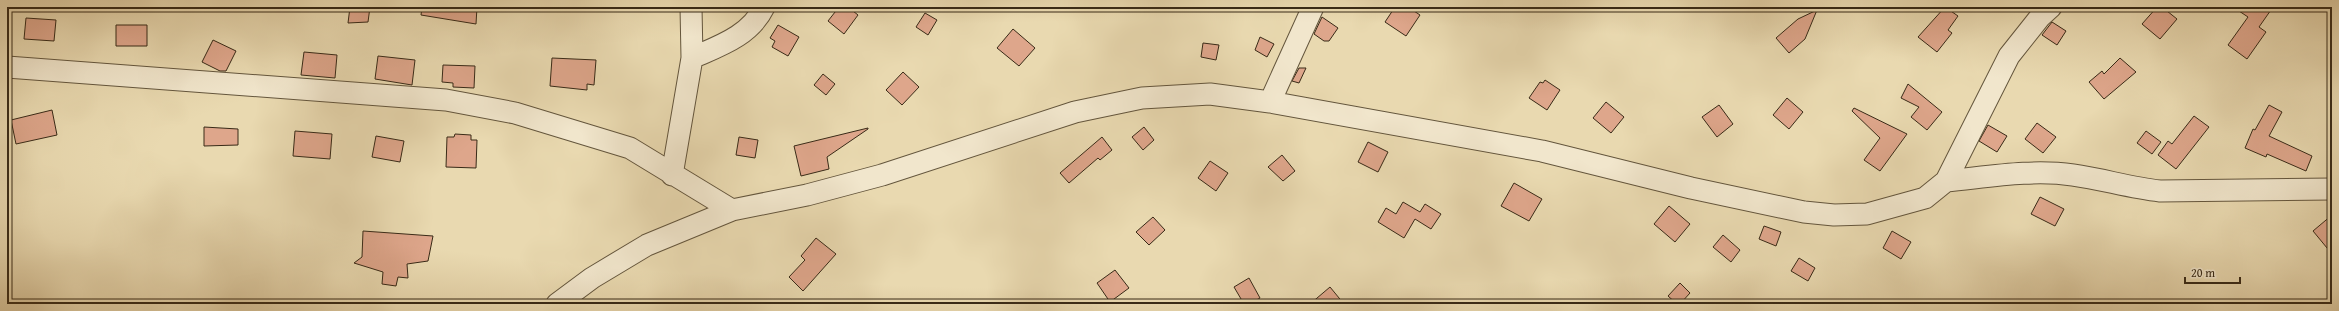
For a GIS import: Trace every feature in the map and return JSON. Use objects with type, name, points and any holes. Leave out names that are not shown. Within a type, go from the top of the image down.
[{"type":"street","points":[[672,175],[692,58],[691,7]]},
{"type":"street","points":[[692,58],[733,39],[758,20],[764,7]]},
{"type":"street","points":[[1270,102],[1314,7]]},
{"type":"street","points":[[557,304],[592,278],[647,245],[732,210],[807,195],[882,175],[1075,112],[1142,98],[1210,94],[1270,102],[1542,151],[1691,188],[1804,212],[1834,216],[1867,214],[1900,206],[1924,198],[1946,181],[2009,56],[2040,17],[2051,7]]},
{"type":"street","points":[[7,67],[446,100],[515,113],[598,137],[630,148],[672,175],[732,210]]},
{"type":"street","points":[[1946,181],[2026,173],[2072,174],[2104,180],[2135,189],[2160,191],[2332,189]]},
{"type":"building","points":[[350,7],[370,7],[368,22],[348,23]]},
{"type":"building","points":[[422,7],[477,7],[476,24],[421,15]]},
{"type":"building","points":[[839,7],[848,7],[858,15],[844,34],[828,21]]},
{"type":"building","points":[[1395,7],[1408,7],[1420,15],[1406,36],[1385,22]]},
{"type":"building","points":[[1945,7],[1958,16],[1948,30],[1952,33],[1937,52],[1918,37]]},
{"type":"building","points":[[2157,7],[2162,7],[2177,19],[2160,39],[2142,24]]},
{"type":"building","points":[[2233,7],[2273,7],[2259,27],[2266,32],[2247,59],[2228,45],[2248,17]]},
{"type":"building","points":[[1817,10],[1805,39],[1789,53],[1776,38],[1798,19]]},
{"type":"building","points":[[925,13],[937,20],[928,35],[916,27]]},
{"type":"building","points":[[1322,17],[1338,28],[1329,41],[1324,41],[1314,34]]},
{"type":"building","points":[[26,18],[56,20],[54,41],[24,39]]},
{"type":"building","points":[[2052,22],[2066,31],[2057,45],[2042,35]]},
{"type":"building","points":[[116,25],[147,25],[147,46],[116,46]]},
{"type":"building","points":[[778,25],[799,37],[788,56],[772,47],[775,41],[770,38]]},
{"type":"building","points":[[1013,29],[1035,48],[1019,66],[997,48]]},
{"type":"building","points":[[1260,37],[1274,44],[1267,57],[1255,50]]},
{"type":"building","points":[[213,40],[236,51],[226,71],[220,71],[202,62]]},
{"type":"building","points":[[1203,43],[1219,45],[1216,60],[1201,57]]},
{"type":"building","points":[[304,52],[337,55],[335,78],[301,75]]},
{"type":"building","points":[[378,56],[415,60],[412,85],[375,79]]},
{"type":"building","points":[[552,58],[596,60],[594,85],[587,84],[587,90],[550,86]]},
{"type":"building","points":[[2120,58],[2136,72],[2104,99],[2089,82],[2102,71],[2104,74]]},
{"type":"building","points":[[443,65],[475,66],[474,88],[453,87],[453,83],[442,82]]},
{"type":"building","points":[[1299,68],[1306,68],[1299,83],[1292,81]]},
{"type":"building","points":[[903,72],[919,87],[902,105],[886,90]]},
{"type":"building","points":[[823,74],[835,84],[826,95],[814,85]]},
{"type":"building","points":[[1545,80],[1560,90],[1547,110],[1529,98],[1540,82],[1543,83]]},
{"type":"building","points":[[1908,84],[1942,112],[1927,130],[1911,117],[1919,107],[1901,98]]},
{"type":"building","points":[[1787,98],[1803,112],[1789,129],[1773,115]]},
{"type":"building","points":[[1606,102],[1624,117],[1611,133],[1593,118]]},
{"type":"building","points":[[1719,105],[1733,124],[1717,137],[1702,117]]},
{"type":"building","points":[[2269,105],[2282,112],[2269,136],[2312,156],[2306,171],[2267,154],[2266,157],[2245,148],[2253,129],[2255,130]]},
{"type":"building","points":[[1854,108],[1907,134],[1880,171],[1864,160],[1880,138],[1852,111]]},
{"type":"building","points":[[52,110],[57,135],[16,144],[11,120]]},
{"type":"building","points":[[2194,116],[2209,127],[2176,169],[2158,155],[2168,141],[2172,144]]},
{"type":"building","points":[[2037,123],[2056,137],[2043,153],[2025,139]]},
{"type":"building","points":[[1988,125],[2007,136],[1997,152],[1979,141]]},
{"type":"building","points":[[204,127],[238,129],[238,145],[204,146]]},
{"type":"building","points":[[1144,127],[1154,140],[1143,150],[1132,137]]},
{"type":"building","points":[[868,128],[827,157],[829,169],[801,176],[794,146]]},
{"type":"building","points":[[295,131],[332,134],[330,159],[293,156]]},
{"type":"building","points":[[2146,131],[2161,142],[2152,154],[2137,143]]},
{"type":"building","points":[[455,134],[471,135],[471,140],[477,140],[476,168],[446,167],[447,137],[454,137]]},
{"type":"building","points":[[376,136],[404,141],[400,162],[372,157]]},
{"type":"building","points":[[739,137],[758,140],[755,158],[736,155]]},
{"type":"building","points":[[1102,137],[1112,150],[1100,160],[1098,158],[1069,183],[1060,173]]},
{"type":"building","points":[[1368,142],[1388,152],[1378,172],[1358,162]]},
{"type":"building","points":[[1282,155],[1295,171],[1283,181],[1268,167]]},
{"type":"building","points":[[1210,161],[1228,173],[1216,191],[1198,178]]},
{"type":"building","points":[[1514,183],[1542,199],[1529,221],[1501,206]]},
{"type":"building","points":[[2040,197],[2064,209],[2055,226],[2031,214]]},
{"type":"building","points":[[1403,202],[1420,212],[1425,204],[1441,214],[1431,229],[1415,219],[1404,238],[1378,222],[1386,208],[1396,214]]},
{"type":"building","points":[[1669,206],[1690,224],[1675,242],[1654,224]]},
{"type":"building","points":[[2332,215],[2332,254],[2313,231]]},
{"type":"building","points":[[1153,217],[1165,230],[1149,245],[1136,232]]},
{"type":"building","points":[[1764,226],[1781,232],[1776,246],[1759,239]]},
{"type":"building","points":[[363,231],[433,236],[428,261],[407,264],[408,278],[398,277],[396,286],[382,284],[383,272],[354,263],[362,257]]},
{"type":"building","points":[[1892,231],[1911,242],[1901,259],[1883,248]]},
{"type":"building","points":[[1723,235],[1740,250],[1731,262],[1713,247]]},
{"type":"building","points":[[816,238],[836,254],[803,291],[789,277],[805,260],[801,256]]},
{"type":"building","points":[[1799,258],[1815,268],[1808,281],[1791,271]]},
{"type":"building","points":[[1115,270],[1129,288],[1110,302],[1097,283]]},
{"type":"building","points":[[1249,278],[1260,298],[1249,304],[1244,304],[1234,287]]},
{"type":"building","points":[[1680,283],[1690,293],[1680,304],[1677,304],[1668,296]]},
{"type":"building","points":[[1330,287],[1344,304],[1310,304]]}]
